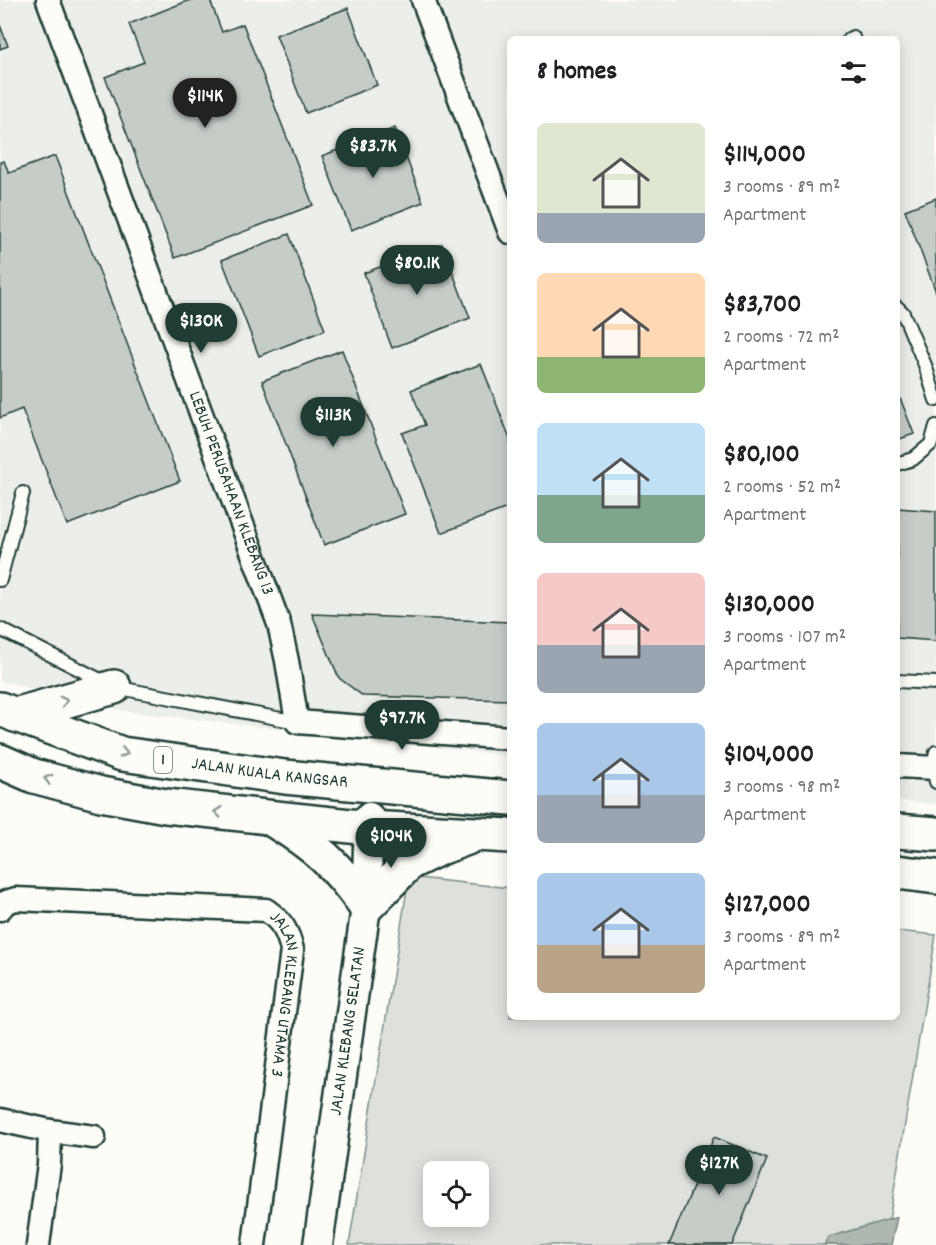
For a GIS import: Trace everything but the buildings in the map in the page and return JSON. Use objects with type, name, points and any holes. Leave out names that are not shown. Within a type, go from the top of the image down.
[{"type":"highway","points":[[7,712],[114,687]]},
{"type":"highway","name":"JALAN KUALA KANGSAR","points":[[7,712],[122,754],[259,774],[507,798]]},
{"type":"highway","points":[[0,761],[34,776],[101,794],[166,806],[269,817],[369,822],[507,836]]},
{"type":"highway","points":[[259,774],[348,803],[369,822]]},
{"type":"highway","points":[[369,822],[392,811],[452,807],[507,810]]},
{"type":"highway","points":[[269,817],[328,858],[349,882],[366,907],[409,863],[440,848],[478,834]]},
{"type":"highway","points":[[900,831],[936,834]]},
{"type":"highway","points":[[900,872],[936,877]]},
{"type":"street","name":"LEBUH PERUSAHAAN KLEBANG 13","points":[[48,0],[276,615],[288,661],[297,723]]},
{"type":"street","points":[[423,0],[503,193],[507,215]]},
{"type":"street","points":[[297,723],[507,738]]},
{"type":"street","points":[[900,766],[935,768]]},
{"type":"street","name":"JALAN KLEBANG SELATAN","points":[[318,1245],[366,907],[369,822]]},
{"type":"street","name":"JALAN KLEBANG UTAMA 3","points":[[0,909],[6,902],[16,899],[267,910],[280,919],[289,934],[292,950],[254,1245]]},
{"type":"street","points":[[0,1120],[50,1131],[94,1137]]},
{"type":"street","points":[[38,1245],[49,1164],[50,1131]]},
{"type":"lane","points":[[900,310],[926,365],[936,400]]},
{"type":"lane","points":[[900,463],[914,459],[931,444],[936,426]]},
{"type":"lane","points":[[0,580],[4,549],[23,493]]},
{"type":"lane","points":[[0,629],[114,687],[297,723]]},
{"type":"lane","points":[[900,681],[936,683]]},
{"type":"shaded area","points":[[0,0],[936,0],[936,805],[900,800],[900,36],[507,36],[507,756],[124,711],[0,681]]},
{"type":"shaded area","points":[[409,877],[507,888],[507,1020],[900,1020],[900,931],[936,935],[885,1245],[349,1245]]},
{"type":"shaded area","points":[[897,1217],[891,1245],[824,1245],[829,1237]]}]
